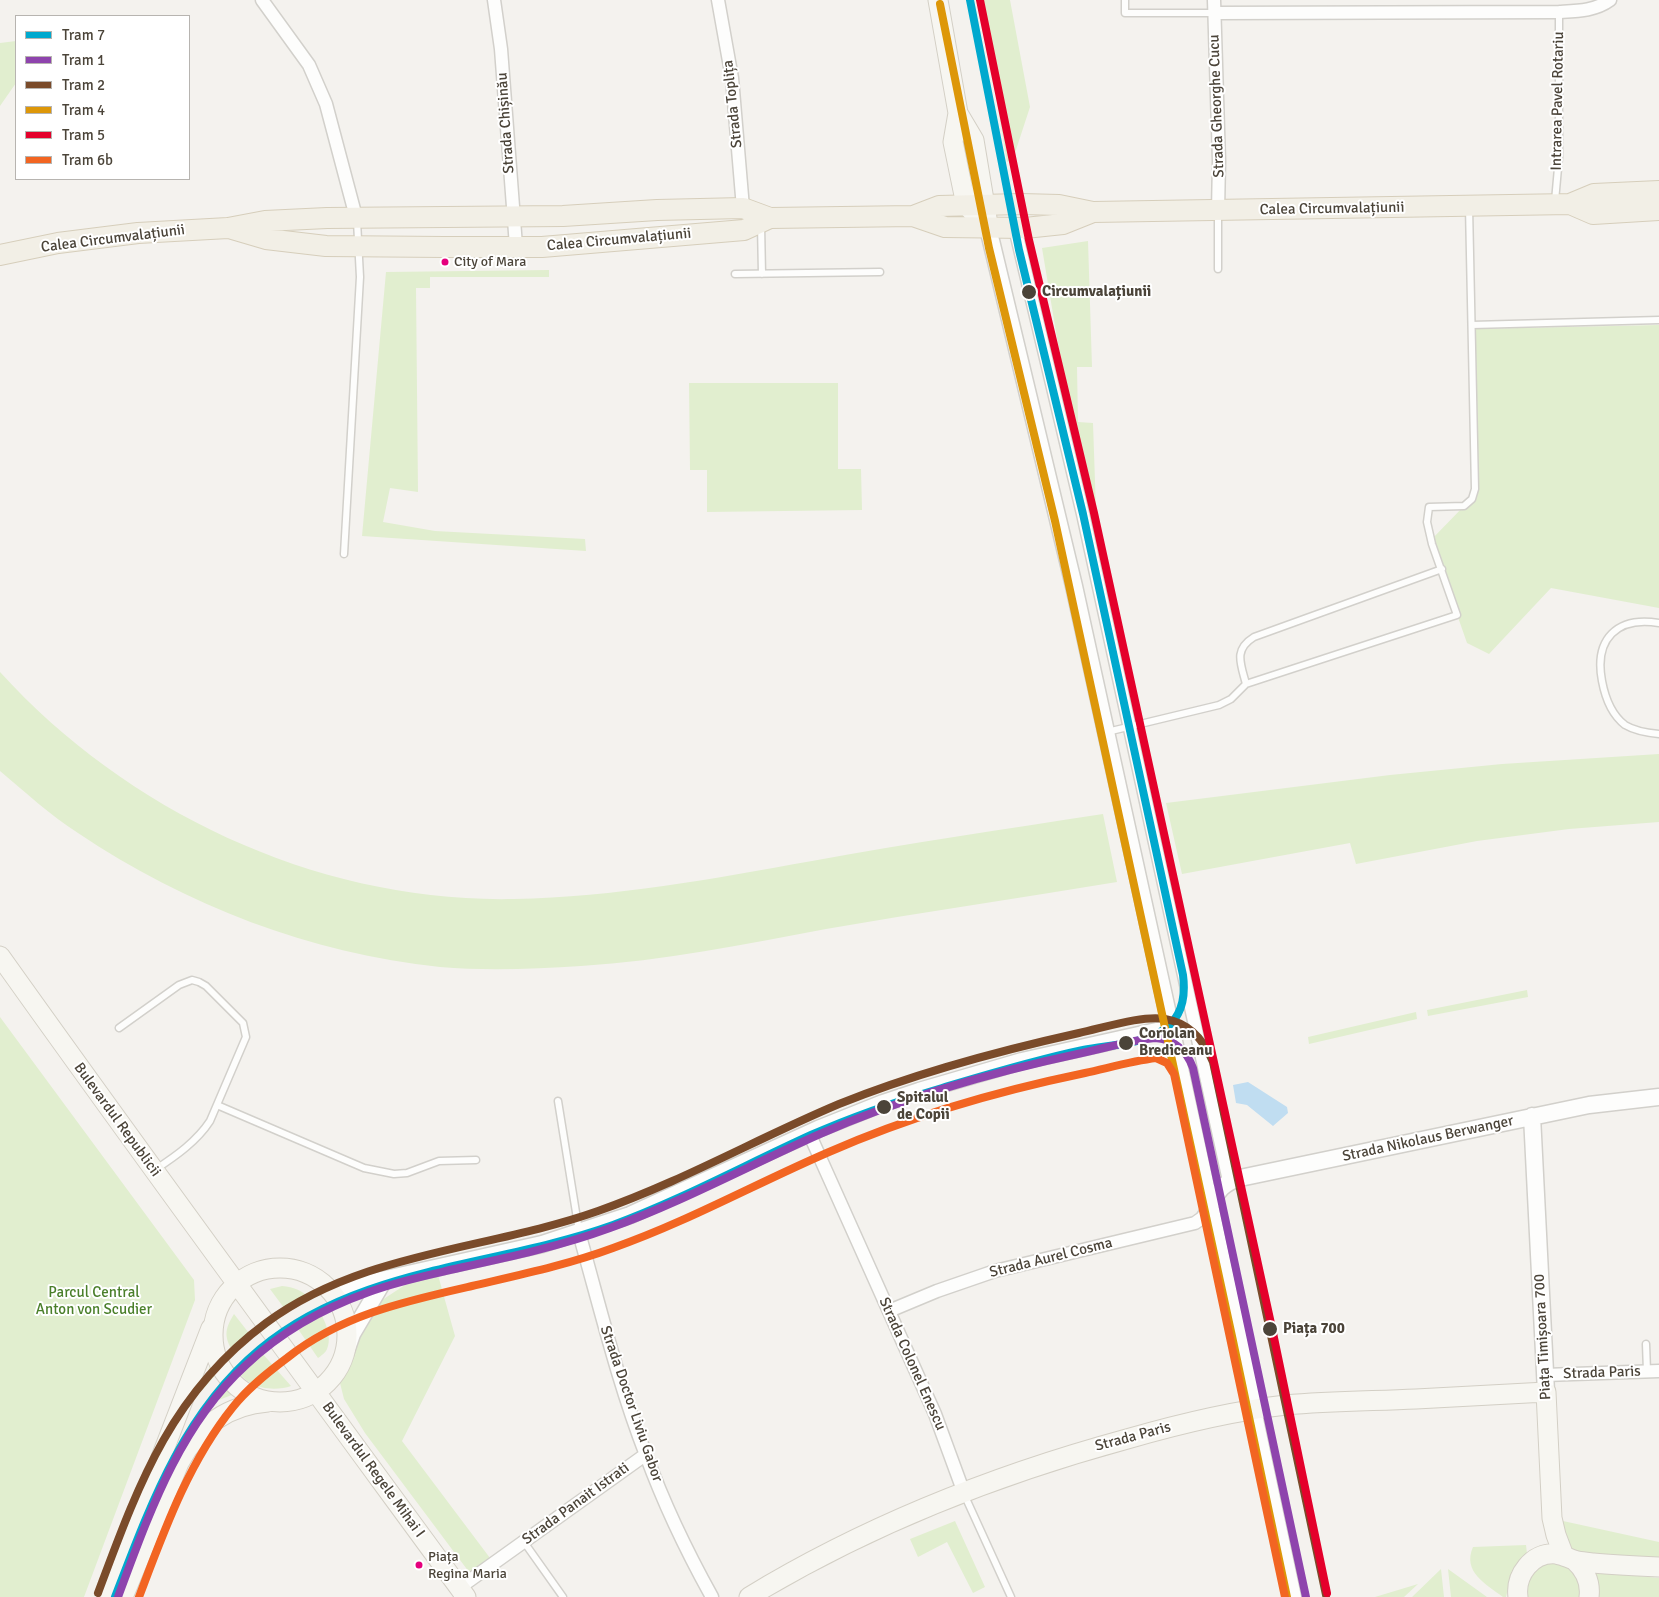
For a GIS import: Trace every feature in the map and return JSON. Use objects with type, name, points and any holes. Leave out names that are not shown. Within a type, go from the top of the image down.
[{"type":"main road","points":[[938,0],[958,113],[953,142],[976,205],[988,228]]},
{"type":"main road","name":"Calea Circumvalațiunii","points":[[228,228],[266,239],[326,246],[564,245],[744,230],[765,220],[913,216],[939,206],[1059,205],[1093,212],[1469,206],[1563,204],[1594,194],[1659,191]]},
{"type":"main road","name":"Calea Circumvalațiunii","points":[[1563,204],[1593,214],[1659,210]]},
{"type":"main road","name":"Calea Circumvalațiunii","points":[[0,255],[58,243],[129,234],[228,228],[265,221],[356,217],[562,216],[657,210],[743,208],[765,220]]},
{"type":"main road","name":"Calea Circumvalațiunii","points":[[913,216],[945,227],[1015,228],[1063,224],[1093,212]]},
{"type":"main road","name":"Bulevardul Republicii","points":[[0,956],[153,1170],[237,1283]]},
{"type":"main road","points":[[107,1597],[218,1308],[225,1296],[237,1283],[250,1274],[263,1269],[286,1267],[309,1274],[320,1280],[334,1295],[342,1307],[346,1319],[348,1337],[345,1354],[334,1376],[316,1392],[296,1400],[246,1405],[230,1411],[206,1426],[189,1446],[179,1463],[123,1597]]},
{"type":"main road","points":[[237,1283],[316,1392]]},
{"type":"main road","points":[[218,1308],[213,1332],[216,1355],[220,1365],[228,1378],[243,1391],[262,1400],[272,1402]]},
{"type":"main road","name":"Strada Paris","points":[[749,1597],[850,1541],[1023,1470],[1107,1444],[1198,1420],[1287,1405],[1545,1384]]},
{"type":"main road","name":"Piața Timișoara 700","points":[[1545,1384],[1552,1518],[1556,1536],[1569,1558],[1580,1565],[1588,1580],[1589,1597]]},
{"type":"main road","name":"Bulevardul Regele Mihai I","points":[[316,1392],[462,1592]]},
{"type":"main road","points":[[1518,1597],[1519,1582],[1528,1565],[1545,1555],[1613,1565],[1659,1567]]},
{"type":"street","name":"Strada Chișinău","points":[[494,0],[501,49],[516,246]]},
{"type":"street","name":"Strada Toplița","points":[[718,0],[732,78],[743,208]]},
{"type":"street","points":[[1559,12],[1592,9],[1604,5],[1610,0]]},
{"type":"street","points":[[264,1],[309,65],[326,104],[356,217]]},
{"type":"street","name":"Intrarea Pavel Rotariu","points":[[1214,6],[1559,12]]},
{"type":"street","name":"Strada Gheorghe Cucu","points":[[1214,6],[1219,162],[1218,211]]},
{"type":"street","points":[[988,228],[1074,586],[1295,1597]]},
{"type":"street","points":[[1015,228],[1083,514],[1228,1181],[1221,1188],[1210,1206]]},
{"type":"street","points":[[334,1295],[368,1282],[542,1244],[579,1233],[630,1215],[809,1133],[883,1103],[962,1078],[1079,1048],[1194,1022]]},
{"type":"street","name":"Strada Nikolaus Berwanger","points":[[1228,1181],[1602,1102],[1659,1097]]},
{"type":"street","name":"Piața Timișoara 700","points":[[1532,1116],[1545,1384]]},
{"type":"street","name":"Strada Colonel Enescu","points":[[809,1133],[935,1414],[964,1493]]},
{"type":"street","name":"Strada Aurel Cosma","points":[[889,1311],[937,1291],[995,1271],[1195,1223],[1202,1218],[1210,1206]]},
{"type":"street","name":"Strada Doctor Liviu Gabor","points":[[579,1233],[604,1324],[645,1455],[712,1597]]},
{"type":"street","points":[[345,1354],[352,1334],[384,1280]]},
{"type":"street","name":"Strada Paris","points":[[1545,1384],[1653,1371]]},
{"type":"street","name":"Strada Panait Istrati","points":[[462,1592],[524,1542],[645,1455]]},
{"type":"lane","points":[[1125,0],[1125,13],[1214,6]]},
{"type":"lane","name":"Intrarea Pavel Rotariu","points":[[1559,12],[1559,157],[1563,204]]},
{"type":"lane","points":[[1106,733],[1219,706],[1231,699],[1246,684],[1457,615],[1432,544],[1427,522],[1429,507],[1464,506],[1472,499],[1475,489],[1469,206]]},
{"type":"lane","points":[[1218,211],[1218,269]]},
{"type":"lane","points":[[344,554],[360,277],[356,217]]},
{"type":"lane","points":[[762,274],[765,220]]},
{"type":"lane","points":[[735,274],[880,272]]},
{"type":"lane","points":[[1472,325],[1659,320]]},
{"type":"lane","points":[[1246,684],[1240,663],[1240,650],[1245,642],[1254,637],[1442,569]]},
{"type":"lane","points":[[1659,623],[1646,621],[1631,622],[1621,627],[1604,644],[1600,657],[1604,691],[1617,718],[1627,726],[1640,731],[1659,734]]},
{"type":"lane","points":[[119,1028],[185,982],[192,980],[206,986],[238,1016],[246,1029],[246,1037],[206,1126],[195,1140],[153,1170]]},
{"type":"lane","points":[[558,1101],[579,1233]]},
{"type":"lane","points":[[217,1105],[364,1168],[379,1172],[407,1173],[438,1161],[476,1160]]},
{"type":"lane","points":[[1646,1344],[1653,1371]]},
{"type":"lane","name":"Strada Colonel Enescu","points":[[964,1493],[1010,1597]]},
{"type":"lane","points":[[524,1542],[563,1597]]},
{"type":"green space","points":[[980,0],[1010,0],[1030,107],[1013,159],[1007,162]]},
{"type":"green space","points":[[15,41],[15,84],[0,106],[0,43]]},
{"type":"green space","points":[[1088,241],[1092,367],[1077,367],[1078,422],[1093,423],[1096,511],[1091,512],[1057,338],[1042,248]]},
{"type":"green space","points":[[549,270],[549,277],[430,277],[430,288],[416,288],[418,492],[390,488],[383,522],[435,531],[585,539],[586,551],[362,536],[386,272]]},
{"type":"green space","points":[[1659,325],[1659,608],[1551,588],[1489,654],[1467,643],[1431,540],[1464,506],[1475,489],[1472,329]]},
{"type":"green space","points":[[689,383],[838,383],[838,469],[861,469],[862,510],[707,512],[707,470],[690,470]]},
{"type":"green space","points":[[0,672],[51,723],[108,768],[168,807],[233,840],[301,866],[370,885],[442,896],[514,899],[589,895],[700,880],[921,842],[1103,814],[1117,882],[862,923],[704,951],[612,964],[493,969],[440,967],[392,960],[297,938],[206,904],[162,883],[120,859],[58,819],[0,771]]},
{"type":"green space","points":[[1659,754],[1659,822],[1569,829],[1477,841],[1356,864],[1350,843],[1182,874],[1166,803],[1390,775],[1502,764]]},
{"type":"green space","points":[[1527,990],[1528,997],[1428,1016],[1427,1010]]},
{"type":"green space","points":[[1416,1012],[1417,1019],[1309,1044],[1308,1037]]},
{"type":"green space","name":"Parcul Central Anton von Scudier","points":[[0,1017],[194,1280],[195,1300],[84,1597],[0,1597]]},
{"type":"green space","points":[[438,1275],[455,1336],[402,1441],[490,1558],[469,1572],[365,1433],[344,1399],[340,1383],[348,1349],[379,1302],[405,1285]]},
{"type":"green space","points":[[282,1286],[297,1289],[310,1298],[287,1312],[270,1289]]},
{"type":"green space","points":[[234,1314],[252,1337],[234,1353],[228,1343],[226,1334]]},
{"type":"green space","points":[[321,1314],[329,1340],[326,1350],[318,1358],[298,1329]]},
{"type":"green space","points":[[262,1353],[291,1386],[276,1389],[260,1387],[247,1381],[238,1372]]},
{"type":"green space","points":[[213,1359],[219,1371],[198,1395]]},
{"type":"green space","points":[[227,1384],[237,1393],[211,1403]]},
{"type":"green space","points":[[955,1521],[985,1587],[973,1593],[947,1542],[918,1557],[910,1539]]},
{"type":"green space","points":[[1563,1521],[1659,1542],[1659,1560],[1579,1554],[1570,1550],[1563,1530]]},
{"type":"green space","points":[[1526,1545],[1527,1554],[1512,1571],[1506,1597],[1503,1597],[1483,1582],[1473,1570],[1470,1556],[1473,1547]]},
{"type":"green space","points":[[1560,1562],[1576,1571],[1583,1597],[1526,1597],[1528,1577],[1541,1564]]},
{"type":"green space","points":[[1441,1569],[1444,1597],[1412,1597]]},
{"type":"green space","points":[[1448,1569],[1487,1597],[1451,1597]]},
{"type":"green space","points":[[1591,1571],[1659,1578],[1659,1597],[1595,1597]]},
{"type":"green space","points":[[1418,1584],[1404,1597],[1375,1597]]},
{"type":"water","points":[[1248,1082],[1287,1107],[1288,1113],[1273,1126],[1247,1105],[1236,1103],[1233,1085]]},
{"type":"tram line","name":"7","points":[[115,1597],[156,1495],[172,1463],[210,1402],[233,1374],[260,1349],[299,1322],[340,1301],[384,1284],[568,1239],[613,1225],[663,1205],[811,1135],[860,1115],[995,1072],[1083,1050],[1142,1040],[1160,1032],[1177,1015],[1183,1000],[1183,975],[1083,514],[1019,250],[970,0]]},
{"type":"tram line","name":"5","points":[[980,0],[1029,240],[1094,513],[1272,1328],[1327,1593]]},
{"type":"tram line","name":"4","points":[[940,4],[989,248],[1055,521],[1287,1597]]},
{"type":"tram line","name":"2","points":[[98,1593],[143,1479],[181,1411],[205,1380],[233,1351],[266,1323],[304,1299],[343,1281],[385,1266],[556,1224],[598,1211],[659,1187],[839,1104],[898,1082],[1018,1047],[1122,1023],[1156,1018],[1174,1021],[1195,1034],[1213,1062],[1326,1595]]},
{"type":"tram line","name":"1","points":[[118,1597],[154,1503],[184,1443],[202,1415],[223,1389],[259,1353],[288,1332],[320,1313],[352,1298],[380,1288],[535,1251],[610,1228],[690,1195],[820,1134],[916,1097],[1015,1068],[1128,1042],[1155,1038],[1174,1043],[1187,1056],[1193,1068],[1306,1597]]},
{"type":"tram line","name":"6b","points":[[139,1597],[178,1498],[217,1429],[233,1407],[258,1381],[308,1343],[329,1331],[375,1311],[578,1260],[641,1238],[829,1152],[923,1116],[987,1096],[1156,1058],[1167,1063],[1174,1074],[1285,1597]]},
{"type":"place","name":"City of Mara","points":[[445,262]]},
{"type":"place","name":"Circumvalațiunii","points":[[1029,292]]},
{"type":"place","name":"Coriolan Brediceanu","points":[[1126,1043]]},
{"type":"place","name":"Spitalul de Copii","points":[[884,1107]]},
{"type":"place","name":"Piața 700","points":[[1270,1329]]},
{"type":"place","name":"Piața Regina Maria","points":[[419,1565]]}]
